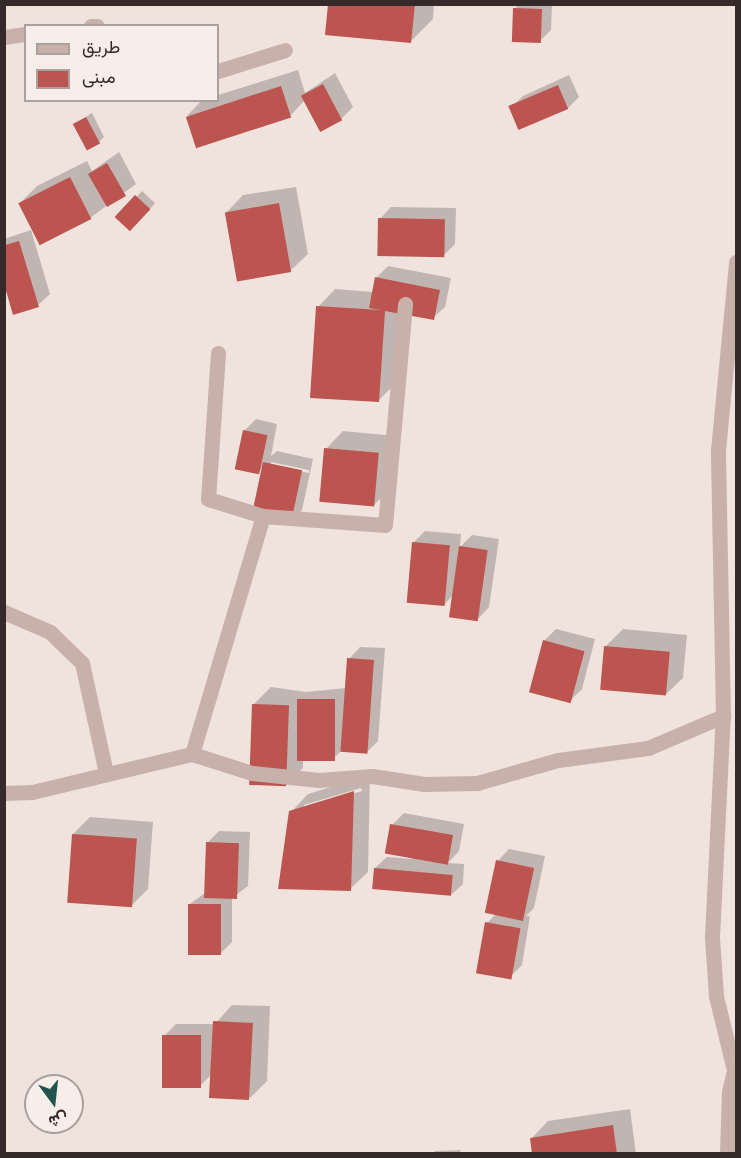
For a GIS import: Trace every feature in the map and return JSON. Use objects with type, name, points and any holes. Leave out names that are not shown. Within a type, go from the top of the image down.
[{"type":"street","points":[[4,37],[24,34]]},
{"type":"street","points":[[219,71],[285,50]]},
{"type":"street","points":[[727,1154],[734,1063],[716,996],[712,937],[723,716],[718,450],[736,262]]},
{"type":"street","points":[[218,353],[208,499],[262,516],[385,525],[405,304]]},
{"type":"street","points":[[192,754],[262,516]]},
{"type":"street","points":[[4,612],[50,632],[82,663],[105,773]]},
{"type":"street","points":[[4,793],[32,792],[192,754],[252,773],[319,780],[372,776],[424,784],[477,783],[558,760],[648,748],[723,716]]},
{"type":"building","points":[[328,4],[415,4],[411,43],[325,35]]},
{"type":"building","points":[[513,8],[542,9],[541,43],[512,42]]},
{"type":"building","points":[[323,84],[342,120],[320,132],[301,96]]},
{"type":"building","points":[[558,85],[568,109],[518,130],[508,106]]},
{"type":"building","points":[[281,86],[291,117],[196,148],[186,117]]},
{"type":"building","points":[[86,117],[100,143],[87,151],[73,124]]},
{"type":"building","points":[[107,163],[126,196],[107,207],[88,174]]},
{"type":"building","points":[[70,177],[91,219],[40,245],[18,203]]},
{"type":"building","points":[[135,195],[150,209],[130,231],[115,217]]},
{"type":"building","points":[[279,203],[291,272],[237,281],[225,213]]},
{"type":"building","points":[[378,218],[445,219],[444,257],[377,256]]},
{"type":"building","points":[[19,241],[39,307],[13,315],[5,287],[5,245]]},
{"type":"building","points":[[375,277],[440,290],[434,320],[385,311],[379,402],[310,398],[316,306],[381,310],[369,308]]},
{"type":"building","points":[[243,430],[267,435],[259,474],[235,469]]},
{"type":"building","points":[[324,448],[379,453],[374,507],[319,502]]},
{"type":"building","points":[[263,462],[302,470],[291,523],[252,515]]},
{"type":"building","points":[[412,542],[450,545],[445,606],[407,603]]},
{"type":"building","points":[[459,546],[488,550],[478,621],[449,617]]},
{"type":"building","points":[[543,640],[585,651],[571,703],[529,692]]},
{"type":"building","points":[[604,646],[670,652],[666,696],[600,690]]},
{"type":"building","points":[[347,658],[374,660],[367,754],[340,752]]},
{"type":"building","points":[[297,699],[335,699],[335,761],[297,761]]},
{"type":"building","points":[[252,704],[289,705],[286,786],[249,785]]},
{"type":"building","points":[[354,791],[351,891],[278,889],[289,811]]},
{"type":"building","points":[[390,824],[453,835],[448,865],[385,854]]},
{"type":"building","points":[[72,834],[137,839],[132,907],[67,903]]},
{"type":"building","points":[[206,842],[239,843],[237,899],[204,898]]},
{"type":"building","points":[[496,860],[534,868],[523,921],[485,913]]},
{"type":"building","points":[[374,868],[453,875],[451,896],[372,889]]},
{"type":"building","points":[[188,904],[221,904],[221,955],[188,955]]},
{"type":"building","points":[[485,922],[520,928],[511,979],[476,973]]},
{"type":"building","points":[[213,1021],[253,1023],[249,1100],[209,1098]]},
{"type":"building","points":[[162,1035],[201,1035],[201,1088],[162,1088]]},
{"type":"building","points":[[613,1125],[617,1154],[532,1154],[530,1138]]}]
